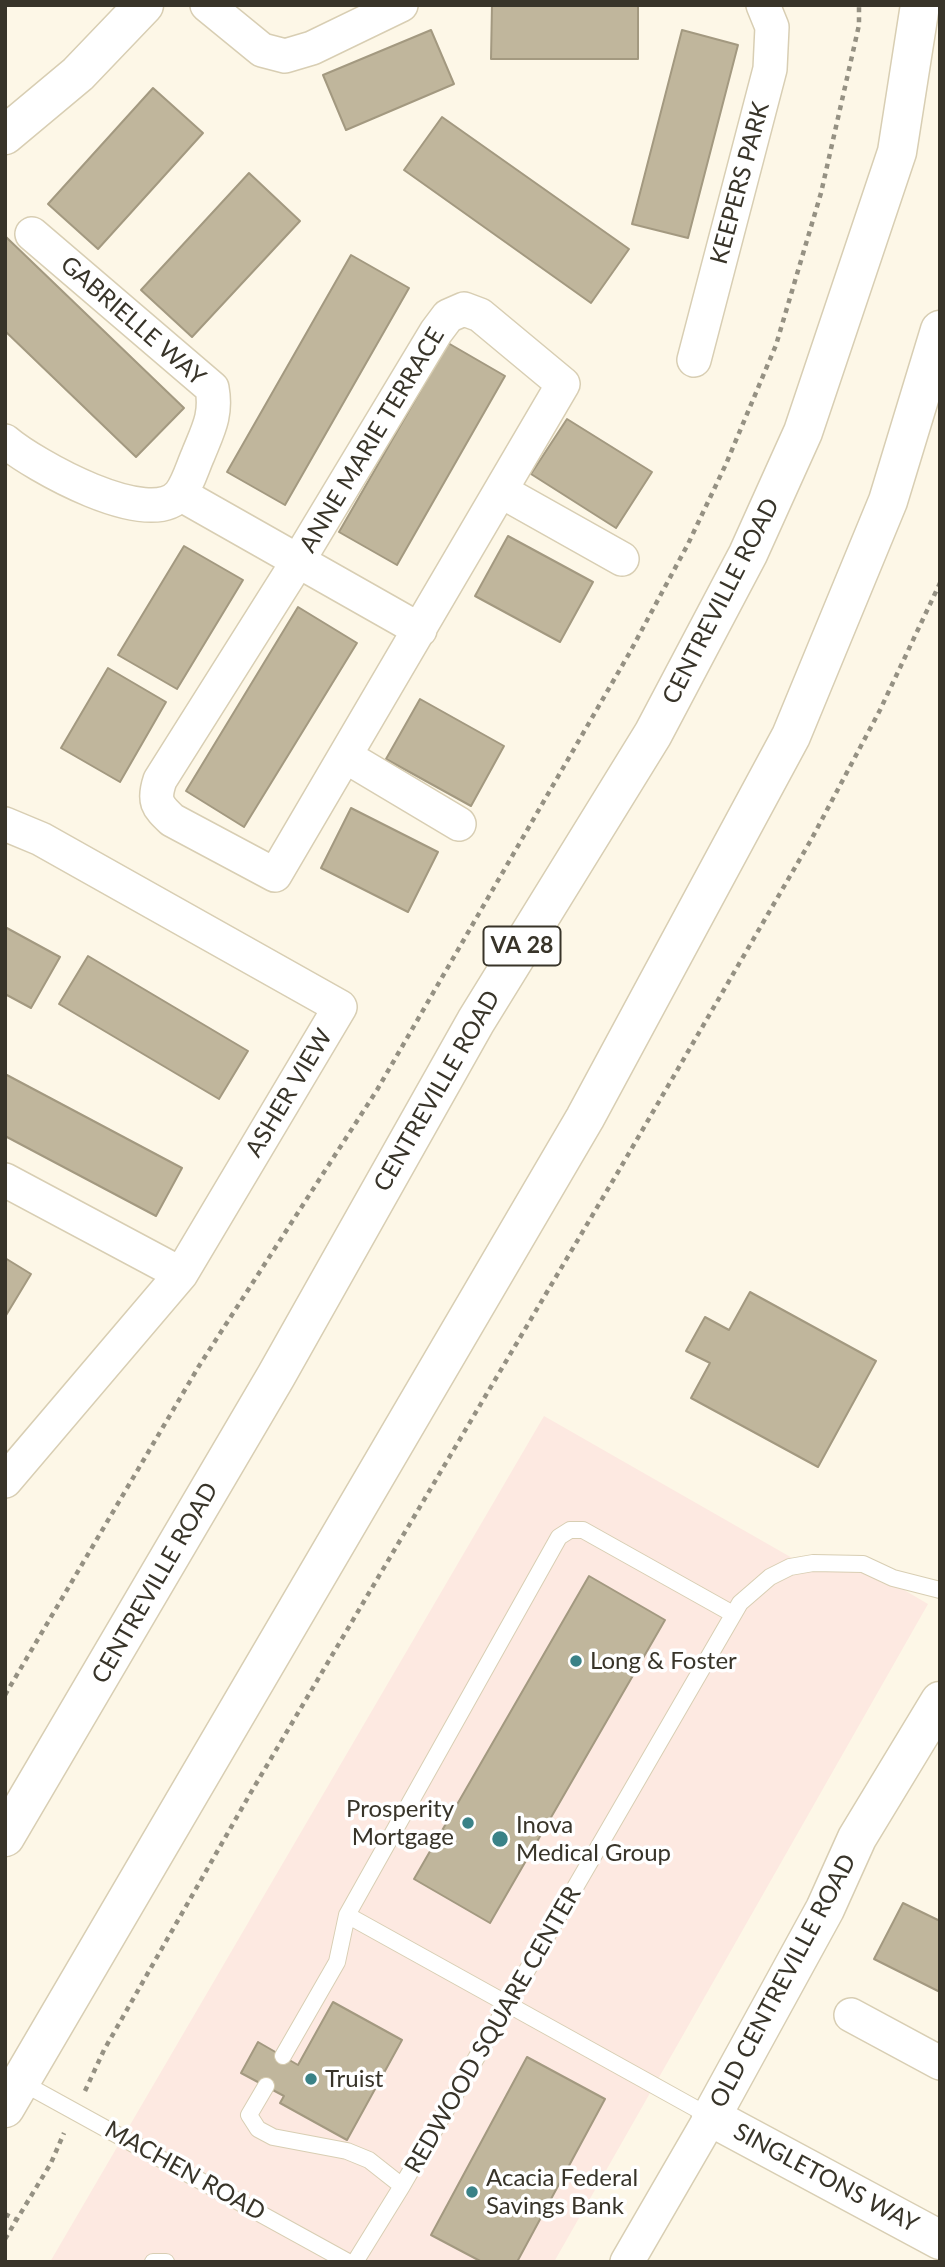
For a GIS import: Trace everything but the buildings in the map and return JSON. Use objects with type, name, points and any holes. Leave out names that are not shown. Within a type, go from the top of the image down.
[{"type":"main road","points":[[5,135],[78,74],[144,5]]},
{"type":"main road","name":"CENTREVILLE ROAD","points":[[5,1838],[269,1388],[476,1021],[653,734],[748,554],[803,432],[897,152],[920,5]]},
{"type":"main road","points":[[9,2083],[586,1118],[791,736],[888,501],[940,330]]},
{"type":"main road","name":"OLD CENTREVILLE ROAD","points":[[711,2117],[825,1909],[857,1838],[940,1701]]},
{"type":"main road","name":"SINGLETONS WAY","points":[[711,2117],[940,2239]]},
{"type":"street","points":[[207,5],[262,50],[285,56],[312,47],[401,5]]},
{"type":"street","name":"KEEPERS PARK","points":[[694,360],[770,69],[772,27],[763,5]]},
{"type":"street","name":"GABRIELLE WAY","points":[[32,234],[212,388],[215,406],[209,428],[180,494]]},
{"type":"street","name":"ANNE MARIE TERRACE","points":[[464,309],[480,315],[563,384],[501,491],[275,876],[172,820],[158,807],[156,792],[160,780],[298,561],[436,332],[447,316],[464,309]]},
{"type":"street","points":[[5,441],[21,455],[71,482],[143,506],[165,504],[180,494],[420,630]]},
{"type":"street","points":[[501,491],[622,559]]},
{"type":"street","points":[[345,756],[459,824]]},
{"type":"street","name":"ASHER VIEW","points":[[5,824],[41,839],[340,1007],[181,1275],[5,1481]]},
{"type":"street","points":[[5,1180],[181,1275]]},
{"type":"street","points":[[850,2015],[940,2063]]},
{"type":"street","name":"OLD CENTREVILLE ROAD","points":[[627,2262],[711,2117]]},
{"type":"street","points":[[933,2262],[940,2250]]},
{"type":"lane","points":[[283,2056],[337,1962],[347,1916],[559,1536],[570,1530],[583,1530],[733,1614]]},
{"type":"lane","name":"REDWOOD SQUARE CENTER","points":[[355,2262],[402,2186],[740,1603],[770,1577],[790,1567],[813,1563],[863,1564],[893,1578],[940,1590]]},
{"type":"lane","points":[[347,1916],[711,2117]]},
{"type":"lane","name":"MACHEN ROAD","points":[[9,2083],[75,2110],[348,2262]]},
{"type":"lane","points":[[266,2086],[249,2115],[258,2129],[272,2137],[347,2151],[369,2160],[402,2186]]},
{"type":"lane","points":[[153,2262],[166,2262]]},
{"type":"path","points":[[5,1695],[199,1366],[377,1090],[630,652],[688,544],[726,464],[776,345],[821,193],[859,25],[859,5]]},
{"type":"path","points":[[5,2239],[51,2162],[104,2050],[250,1794],[618,1172],[810,840],[880,710],[940,583]]},
{"type":"path","points":[[5,2214],[17,2220]]},
{"type":"shaded area","points":[[544,1416],[794,1559],[870,1570],[928,1604],[554,2262],[50,2262]]},
{"type":"place","name":"Long & Foster","points":[[576,1661]]},
{"type":"place","name":"Prosperity Mortgage","points":[[468,1823]]},
{"type":"place","name":"Inova Medical Group","points":[[500,1839]]},
{"type":"place","name":"Truist","points":[[311,2079]]},
{"type":"place","name":"Acacia Federal Savings Bank","points":[[472,2192]]}]
